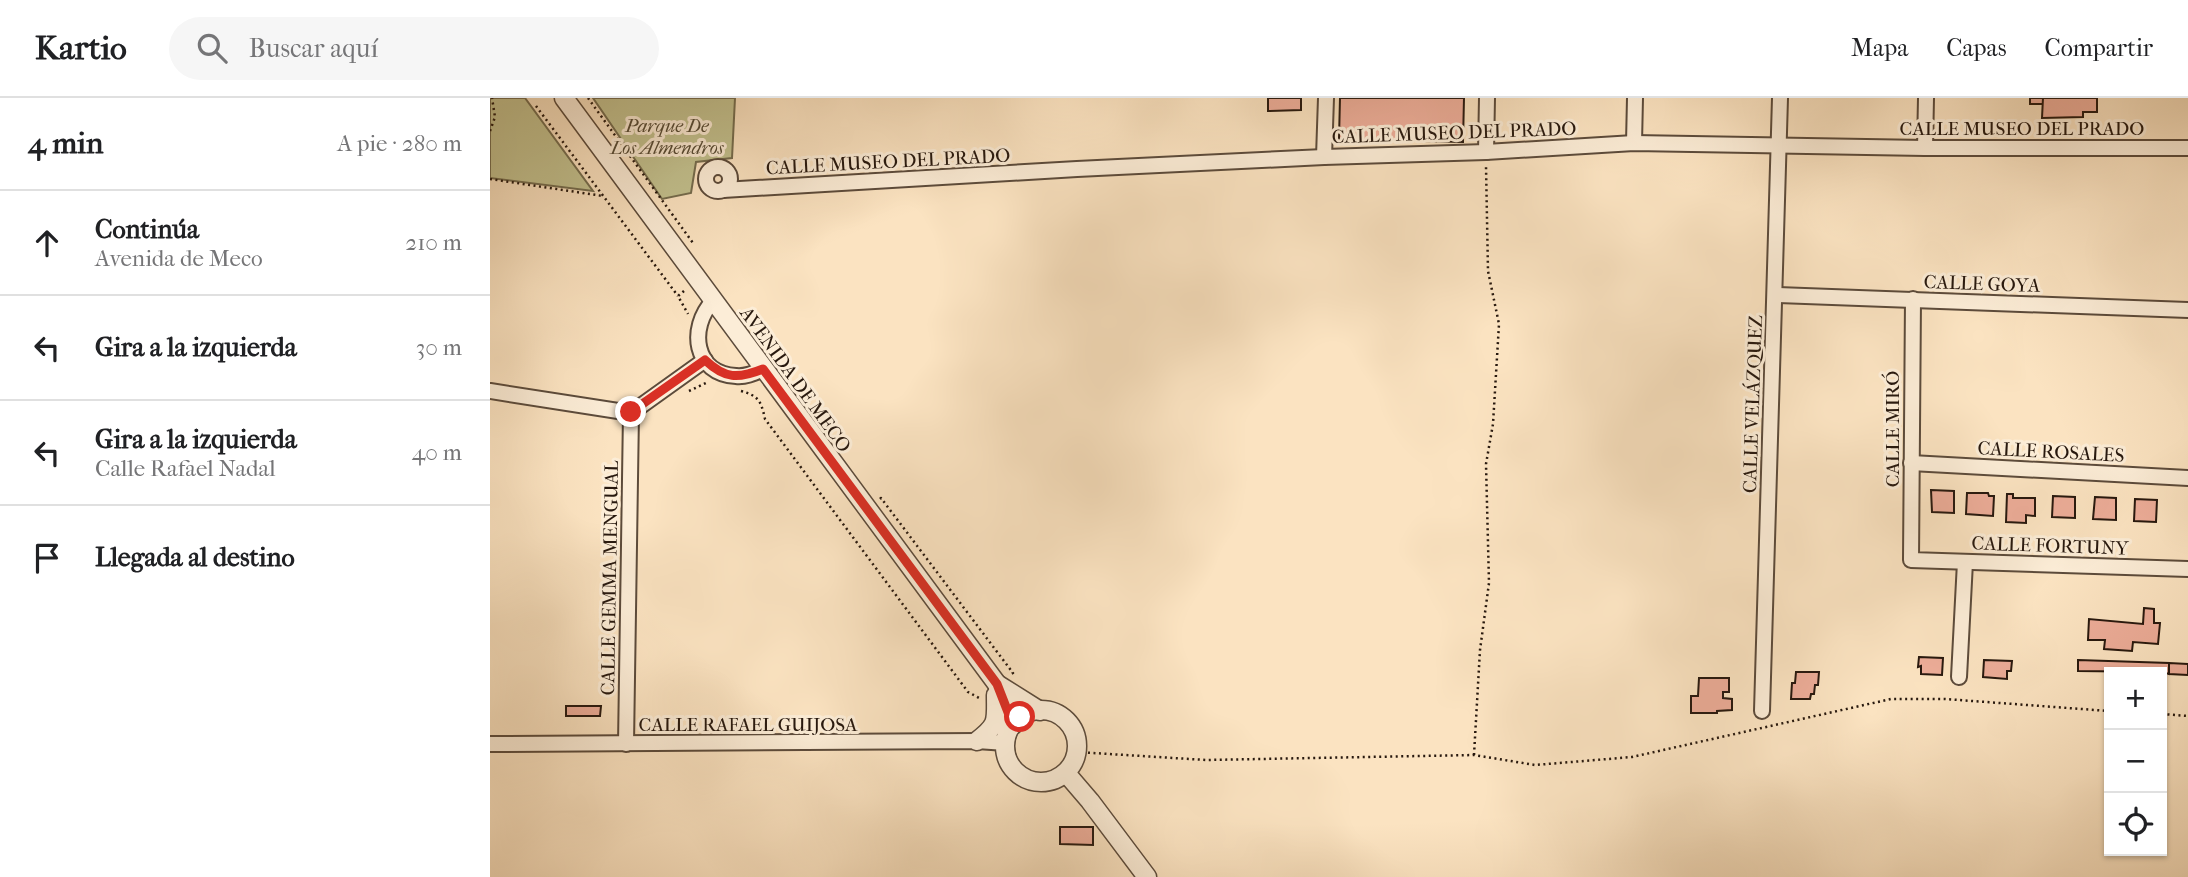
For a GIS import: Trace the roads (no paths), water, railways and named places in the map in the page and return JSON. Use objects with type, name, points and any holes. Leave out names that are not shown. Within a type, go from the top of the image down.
[{"type":"street","name":"AVENIDA DE MECO","points":[[564,98],[763,369],[1003,680],[1040,711]]},
{"type":"street","points":[[1324,157],[1326,98]]},
{"type":"street","points":[[1486,152],[1487,98]]},
{"type":"street","points":[[1634,143],[1635,98]]},
{"type":"street","name":"CALLE VELÁZQUEZ","points":[[1762,711],[1780,98]]},
{"type":"street","points":[[1925,148],[1926,98]]},
{"type":"street","name":"CALLE MUSEO DEL PRADO","points":[[723,190],[1634,143],[1925,148],[2188,148]]},
{"type":"street","name":"CALLE GOYA","points":[[1775,295],[2188,310]]},
{"type":"street","name":"CALLE MIRÓ","points":[[1911,560],[1913,299]]},
{"type":"street","points":[[713,301],[703,311],[698,324],[700,350],[705,360],[726,375],[746,376],[763,369]]},
{"type":"street","points":[[490,391],[631,412],[705,360]]},
{"type":"street","name":"CALLE GEMMA MENGUAL","points":[[626,744],[631,412]]},
{"type":"street","name":"CALLE ROSALES","points":[[1911,463],[2188,478]]},
{"type":"street","name":"CALLE FORTUNY","points":[[1911,560],[2188,569]]},
{"type":"street","points":[[1959,677],[1965,562]]},
{"type":"street","name":"AVENIDA DE MECO","points":[[1003,680],[1013,725]]},
{"type":"street","points":[[977,741],[992,729],[996,720],[1003,680]]},
{"type":"street","points":[[1040,711],[1060,716],[1068,723],[1074,732],[1077,752],[1066,773],[1055,780],[1043,782],[1031,781],[1020,775],[1011,766],[1006,755],[1006,743],[1013,725],[1030,712],[1040,711]]},
{"type":"street","name":"CALLE RAFAEL GUIJOSA","points":[[490,744],[1006,743]]},
{"type":"street","points":[[1066,773],[1147,877]]},
{"type":"park label","name":"Parque De Los Almendros","points":[[667,136]]}]
